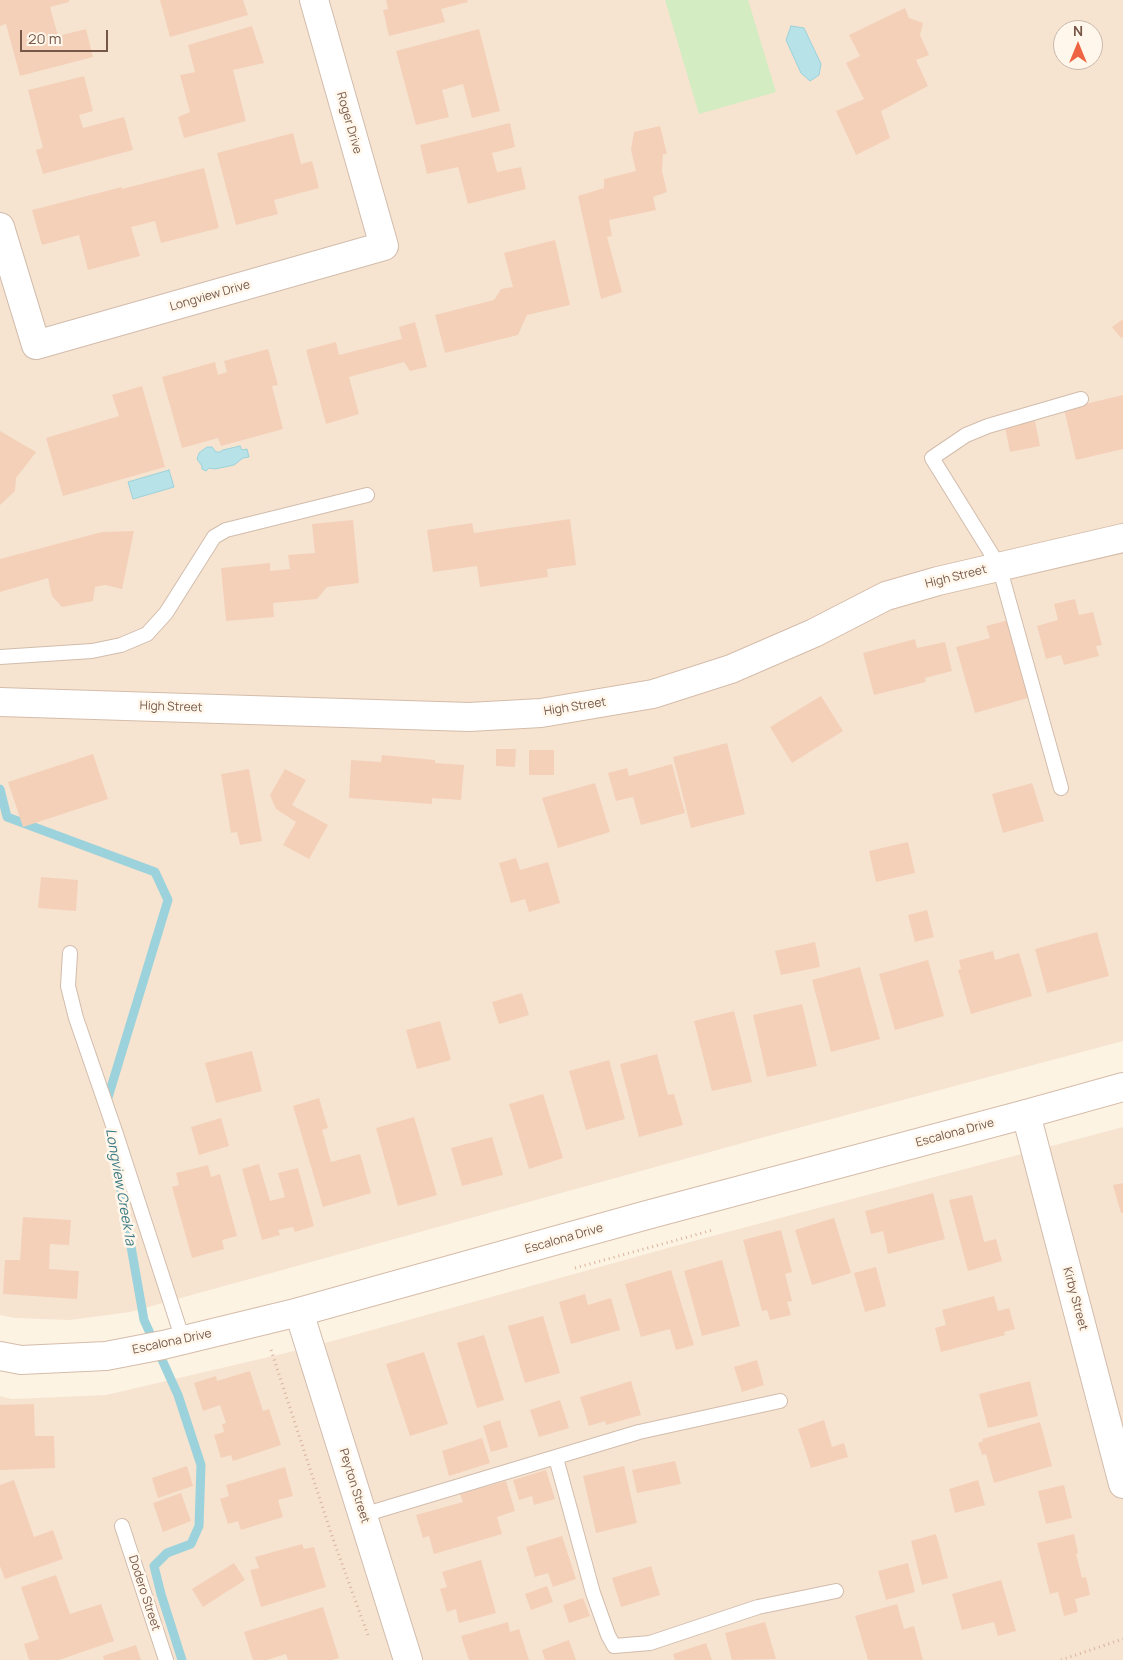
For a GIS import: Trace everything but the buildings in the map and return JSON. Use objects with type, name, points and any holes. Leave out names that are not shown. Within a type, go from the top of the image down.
[{"type":"street","name":"Roger Drive","points":[[314,0],[384,246]]},
{"type":"street","name":"Longview Drive","points":[[0,227],[36,345],[384,246]]},
{"type":"street","name":"High Street","points":[[0,702],[469,717],[540,713],[653,694],[731,669],[814,632],[886,596],[998,566],[1123,538]]},
{"type":"street","name":"Escalona Drive","points":[[0,1356],[21,1360],[106,1356],[183,1340],[299,1312],[1123,1087]]},
{"type":"street","name":"Kirby Street","points":[[1026,1114],[1123,1484]]},
{"type":"street","name":"Peyton Street","points":[[299,1312],[408,1660]]},
{"type":"lane","points":[[1061,788],[998,566],[932,458],[966,435],[988,426],[1081,398]]},
{"type":"lane","points":[[0,657],[92,651],[121,645],[147,634],[166,613],[214,537],[226,530],[367,495]]},
{"type":"lane","points":[[70,954],[68,986],[76,1018],[183,1340]]},
{"type":"lane","points":[[362,1515],[639,1432],[780,1401]]},
{"type":"lane","points":[[556,1458],[593,1594],[614,1646],[650,1643],[758,1608],[836,1591]]},
{"type":"lane","name":"Dodero Street","points":[[122,1526],[166,1660]]},
{"type":"path","points":[[569,1269],[722,1227]]},
{"type":"path","points":[[271,1350],[333,1539],[371,1646]]},
{"type":"path","points":[[1061,1660],[1123,1639]]},
{"type":"shaded area","points":[[0,0],[1123,0],[1123,1041],[757,1139],[130,1312],[70,1320],[15,1318],[0,1315]]},
{"type":"shaded area","points":[[1123,1127],[1123,1660],[0,1660],[0,1396],[12,1399],[106,1395],[307,1348],[686,1243]]},
{"type":"green space","points":[[665,0],[748,0],[776,92],[699,114]]},
{"type":"water","points":[[791,26],[804,28],[821,64],[819,75],[810,81],[801,73],[786,40]]},
{"type":"water","points":[[240,446],[242,450],[247,449],[249,457],[243,458],[234,465],[215,469],[209,468],[206,471],[202,469],[197,459],[199,453],[207,447],[212,447],[216,452],[220,452]]},
{"type":"water","points":[[169,470],[174,487],[133,499],[128,482]]},
{"type":"waterway","name":"Longview Creek 1a","points":[[0,789],[7,817],[155,872],[168,900],[106,1104]]},
{"type":"waterway","name":"Longview Creek 1a","points":[[112,1139],[144,1320],[178,1395],[201,1465],[199,1526],[191,1544],[167,1553],[154,1566],[182,1660]]}]
